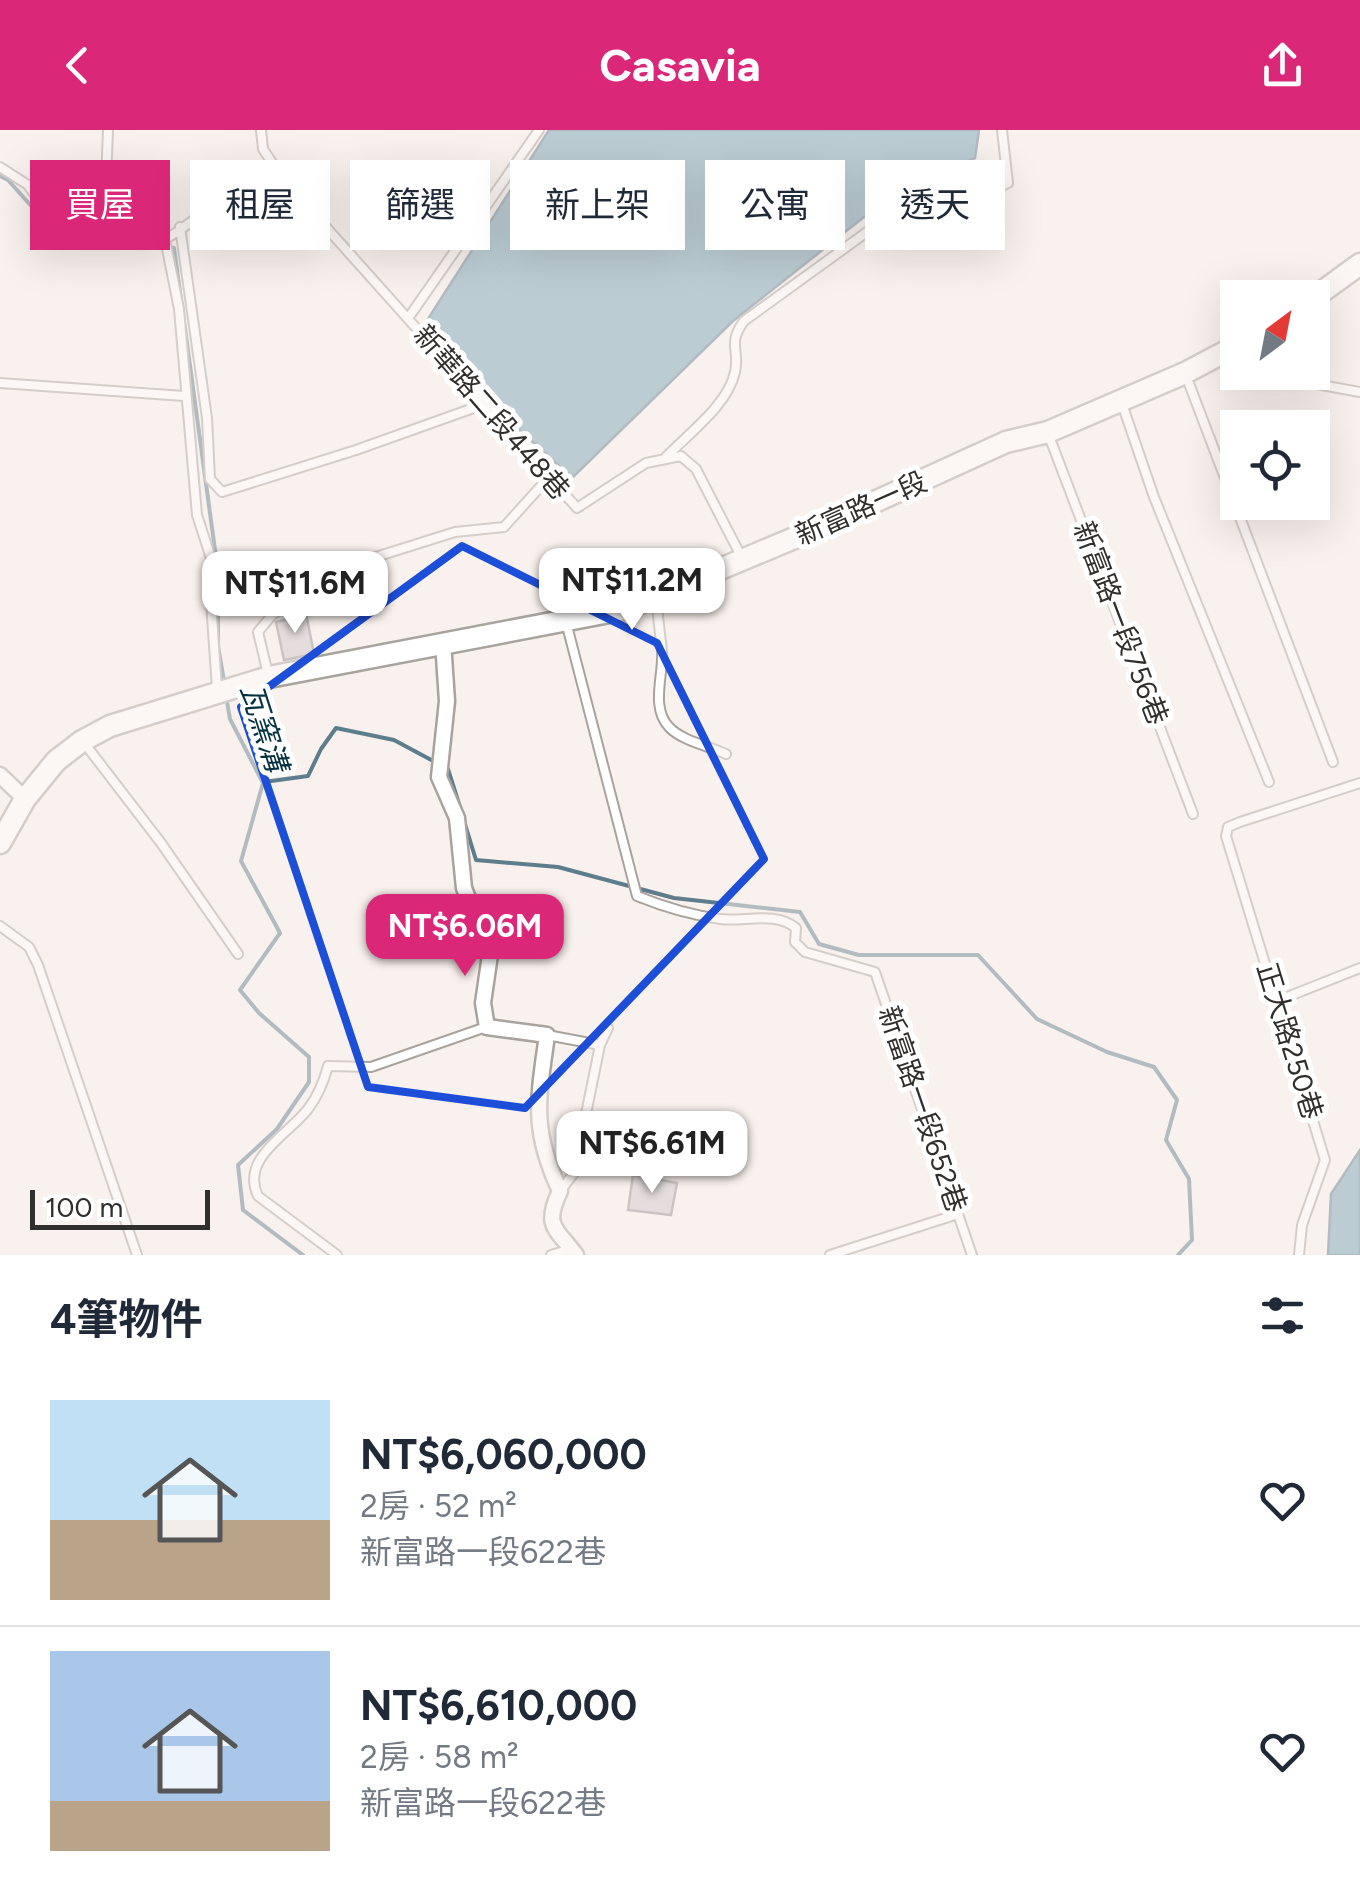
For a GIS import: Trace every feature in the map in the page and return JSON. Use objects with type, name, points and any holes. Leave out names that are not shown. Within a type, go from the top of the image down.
[{"type":"street","points":[[1330,286],[1360,264]]},
{"type":"street","name":"新富路一段","points":[[0,843],[24,799],[56,761],[110,726],[269,677],[625,609],[1006,442],[1048,432],[1220,355]]},
{"type":"street","points":[[443,642],[447,701],[439,778],[457,818],[464,888],[484,924],[491,948],[483,1004],[487,1027],[548,1035],[537,1111],[546,1161],[560,1191],[551,1216],[554,1230],[574,1252]]},
{"type":"street","points":[[0,775],[24,799]]},
{"type":"lane","points":[[107,160],[108,130]]},
{"type":"lane","name":"新華路二段448巷","points":[[261,130],[263,149],[270,160]]},
{"type":"lane","points":[[408,318],[539,130]]},
{"type":"lane","points":[[666,457],[721,400],[736,372],[733,340],[744,321],[929,187],[978,196],[1008,183],[1002,130]]},
{"type":"lane","points":[[0,167],[30,188]]},
{"type":"lane","points":[[170,235],[190,221]]},
{"type":"lane","points":[[180,227],[207,418],[210,479],[222,492],[356,450],[482,404]]},
{"type":"lane","name":"新華路二段448巷","points":[[330,231],[577,508],[646,463],[666,457]]},
{"type":"lane","points":[[167,250],[178,310],[197,515],[216,574],[212,602],[217,692]]},
{"type":"lane","points":[[1186,373],[1333,762]]},
{"type":"lane","points":[[0,383],[184,396]]},
{"type":"lane","points":[[1330,387],[1360,392]]},
{"type":"lane","points":[[1121,400],[1154,497],[1269,782]]},
{"type":"lane","name":"新富路一段756巷","points":[[1048,432],[1194,814]]},
{"type":"lane","points":[[666,457],[682,456],[696,469],[743,560]]},
{"type":"lane","points":[[269,677],[258,632],[272,615],[309,591],[331,570],[454,532],[504,526],[546,476]]},
{"type":"lane","points":[[194,481],[210,479]]},
{"type":"lane","points":[[657,596],[657,631],[662,652],[658,684],[668,726],[726,754]]},
{"type":"lane","name":"新富路一段652巷","points":[[566,622],[636,896],[670,909],[724,920],[785,921],[796,928],[796,942],[805,952],[875,972],[972,1255]]},
{"type":"lane","points":[[82,741],[238,954]]},
{"type":"lane","name":"正大路250巷","points":[[1299,1255],[1302,1225],[1325,1160],[1226,836],[1228,827],[1360,783]]},
{"type":"lane","points":[[0,926],[29,947],[38,965],[137,1255]]},
{"type":"lane","points":[[1278,1001],[1360,968]]},
{"type":"lane","points":[[336,1255],[258,1196],[252,1185],[254,1167],[308,1109],[328,1066],[370,1067],[487,1027]]},
{"type":"lane","points":[[560,1191],[574,1173],[600,1044],[608,1028]]},
{"type":"lane","points":[[548,1035],[600,1044]]},
{"type":"lane","points":[[830,1255],[958,1214]]},
{"type":"lane","points":[[551,1255],[574,1252]]},
{"type":"highlighted area","points":[[462,546],[657,643],[764,859],[525,1108],[368,1087],[241,707]]},
{"type":"water","points":[[549,130],[979,130],[975,158],[970,160],[865,160],[865,216],[845,232],[845,160],[705,160],[705,250],[822,250],[733,321],[572,478],[417,336],[472,250],[490,250],[490,222],[510,191],[510,250],[685,250],[685,160],[530,160]]},
{"type":"water","points":[[1360,1150],[1360,1255],[1328,1255],[1331,1194]]},
{"type":"building","points":[[305,608],[314,654],[284,660],[276,622],[297,617],[296,610]]},
{"type":"building","points":[[633,1175],[677,1183],[671,1215],[628,1210]]},
{"type":"waterway","name":"瓦窯溝","points":[[0,176],[59,237],[174,248],[218,572]]},
{"type":"waterway","name":"瓦窯溝","points":[[218,581],[218,646],[224,681]]},
{"type":"waterway","name":"瓦窯溝","points":[[226,696],[230,719],[263,783],[241,861],[280,933],[240,990],[259,1013],[309,1057],[309,1082],[277,1129],[238,1165],[243,1210],[303,1255]]},
{"type":"waterway","points":[[264,782],[308,776],[336,728],[394,740],[435,762]]},
{"type":"waterway","points":[[443,767],[448,769],[460,807]]},
{"type":"waterway","points":[[464,821],[476,860],[558,867],[674,898],[800,912],[819,944],[859,955],[978,955],[1037,1019],[1107,1052],[1154,1067],[1177,1100],[1166,1140],[1189,1179],[1192,1240],[1178,1255]]}]
